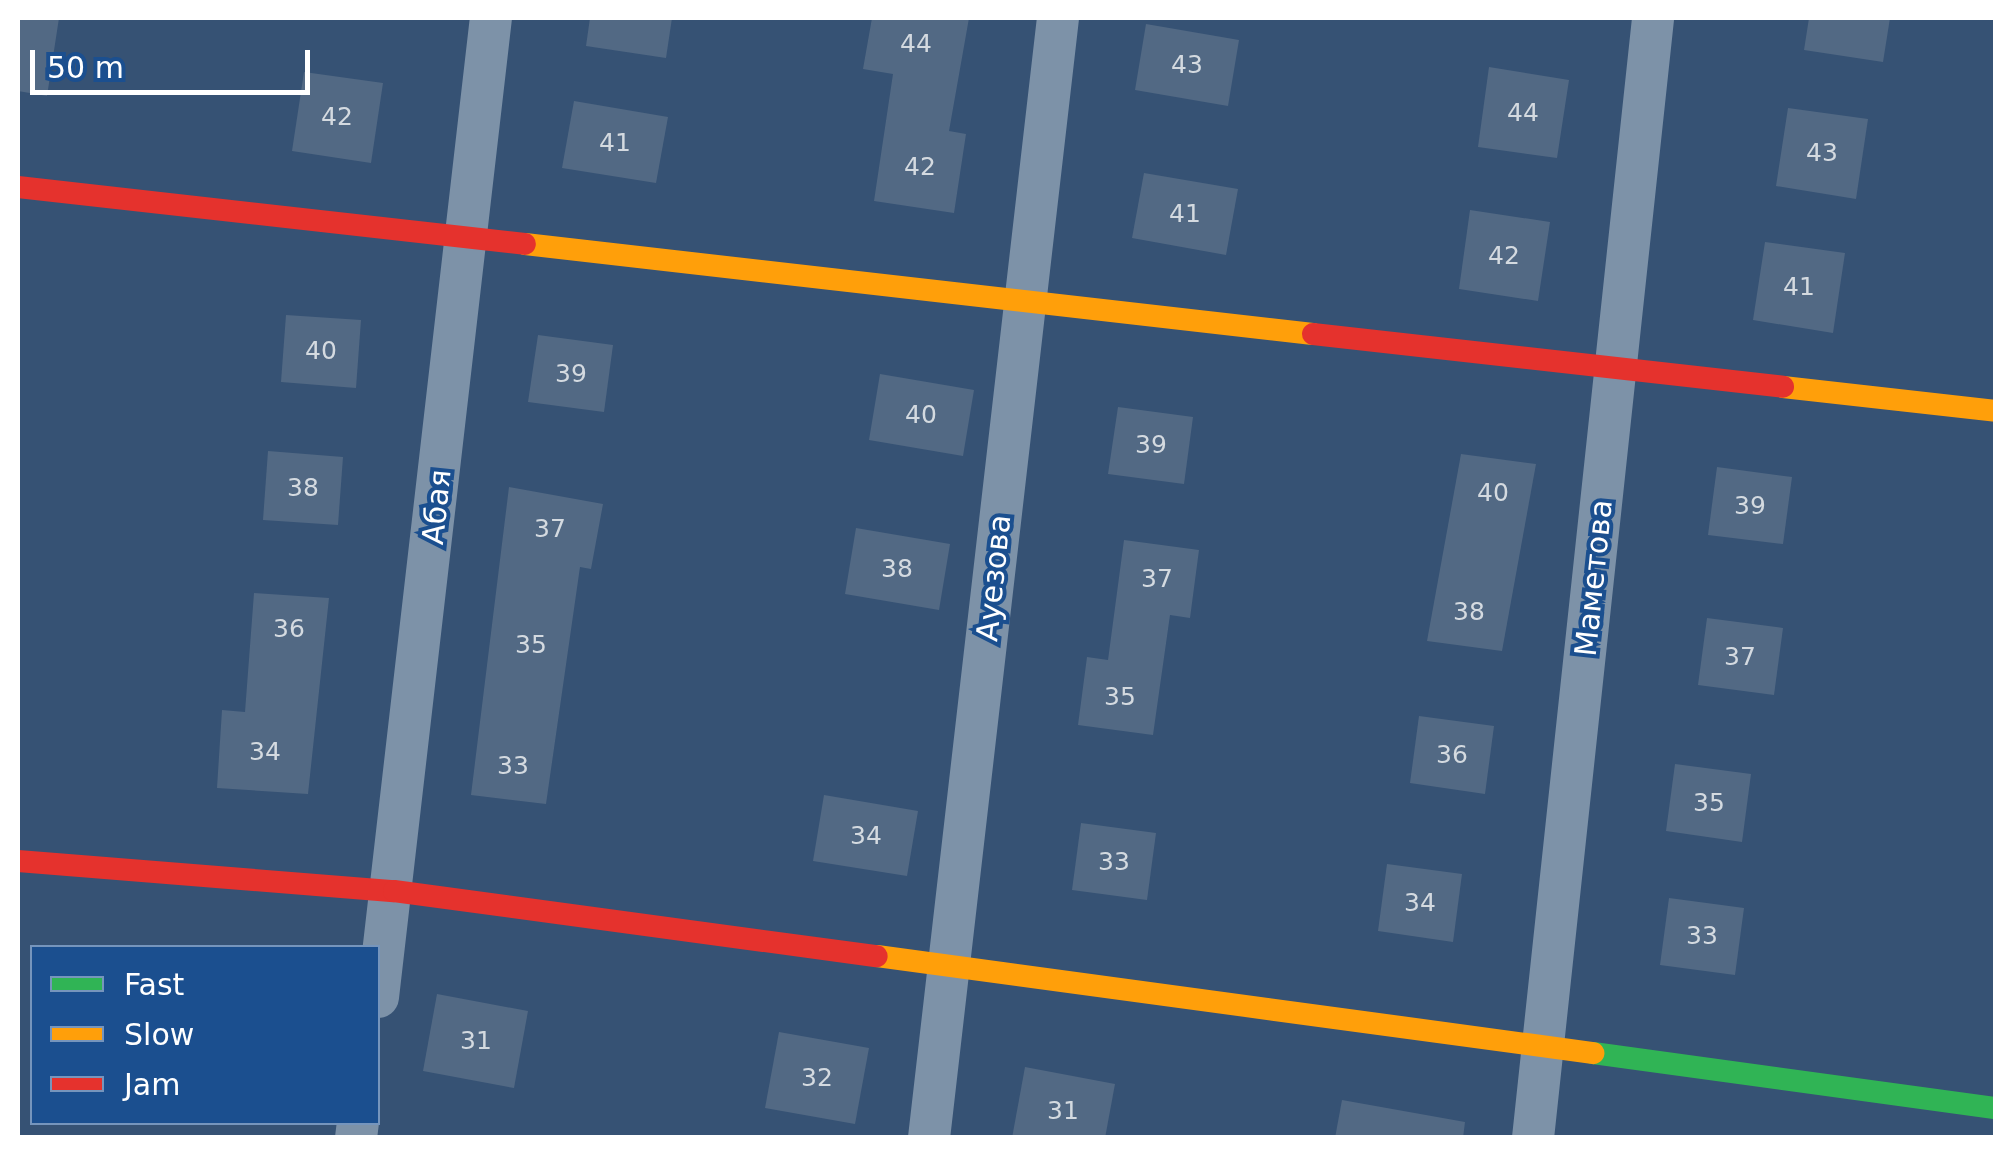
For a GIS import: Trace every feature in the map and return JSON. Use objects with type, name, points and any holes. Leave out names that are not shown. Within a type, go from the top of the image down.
[{"type":"street","name":"Абая","points":[[380,984],[394,891],[492,18]]},
{"type":"street","name":"Ауезова","points":[[929,1138],[952,966],[1058,18]]},
{"type":"street","name":"Маметова","points":[[1534,1138],[1652,18]]},
{"type":"street","points":[[18,187],[1996,411]]},
{"type":"street","points":[[18,862],[394,891],[1996,1108]]},
{"type":"building","points":[[18,18],[59,18],[47,96],[18,91]]},
{"type":"building","points":[[590,18],[672,18],[666,58],[586,46]]},
{"type":"building","points":[[872,18],[969,18],[949,131],[966,134],[954,213],[874,201],[893,74],[863,69]]},
{"type":"building","points":[[1809,18],[1890,18],[1883,62],[1804,50]]},
{"type":"building","points":[[1146,24],[1239,40],[1228,106],[1135,90]]},
{"type":"building","points":[[1489,67],[1569,80],[1557,158],[1478,147]]},
{"type":"building","points":[[304,72],[383,83],[371,163],[292,151]]},
{"type":"building","points":[[574,101],[668,117],[656,183],[562,168]]},
{"type":"building","points":[[1788,108],[1868,119],[1856,199],[1776,186]]},
{"type":"building","points":[[1144,173],[1238,189],[1226,255],[1132,238]]},
{"type":"building","points":[[1470,210],[1550,222],[1538,301],[1459,289]]},
{"type":"building","points":[[1765,242],[1845,253],[1833,333],[1753,320]]},
{"type":"building","points":[[286,315],[361,320],[356,388],[281,382]]},
{"type":"building","points":[[538,335],[613,345],[604,412],[528,402]]},
{"type":"building","points":[[880,374],[974,390],[963,456],[869,440]]},
{"type":"building","points":[[1118,407],[1193,417],[1184,484],[1108,474]]},
{"type":"building","points":[[268,451],[343,457],[338,525],[263,520]]},
{"type":"building","points":[[1461,454],[1536,464],[1502,651],[1427,641]]},
{"type":"building","points":[[1717,467],[1792,477],[1783,544],[1708,535]]},
{"type":"building","points":[[509,487],[603,504],[591,569],[580,567],[546,804],[471,795]]},
{"type":"building","points":[[856,528],[950,544],[939,610],[845,594]]},
{"type":"building","points":[[1124,540],[1199,550],[1190,618],[1170,615],[1153,735],[1078,725],[1087,657],[1108,660]]},
{"type":"building","points":[[254,593],[329,598],[308,794],[217,788],[222,710],[245,712]]},
{"type":"building","points":[[1707,618],[1783,628],[1774,695],[1698,685]]},
{"type":"building","points":[[1419,716],[1494,726],[1485,794],[1410,783]]},
{"type":"building","points":[[1675,764],[1751,774],[1742,842],[1666,831]]},
{"type":"building","points":[[824,795],[918,811],[907,876],[813,861]]},
{"type":"building","points":[[1081,823],[1156,833],[1147,900],[1072,890]]},
{"type":"building","points":[[1387,864],[1462,874],[1453,942],[1378,931]]},
{"type":"building","points":[[1669,898],[1744,908],[1735,975],[1660,965]]},
{"type":"building","points":[[437,994],[528,1011],[514,1088],[423,1071]]},
{"type":"building","points":[[779,1032],[869,1048],[855,1124],[765,1108]]},
{"type":"building","points":[[1025,1067],[1115,1084],[1105,1138],[1012,1138]]},
{"type":"building","points":[[1342,1100],[1465,1122],[1463,1138],[1335,1138]]},
{"type":"traffic: fast","points":[[1593,1053],[1996,1108]]},
{"type":"traffic: slow","points":[[525,244],[1313,334]]},
{"type":"traffic: slow","points":[[1783,387],[1996,411]]},
{"type":"traffic: slow","points":[[877,956],[1593,1053]]},
{"type":"traffic: jam","points":[[18,187],[525,244]]},
{"type":"traffic: jam","points":[[1313,334],[1783,387]]},
{"type":"traffic: jam","points":[[18,861],[394,891],[877,956]]}]
